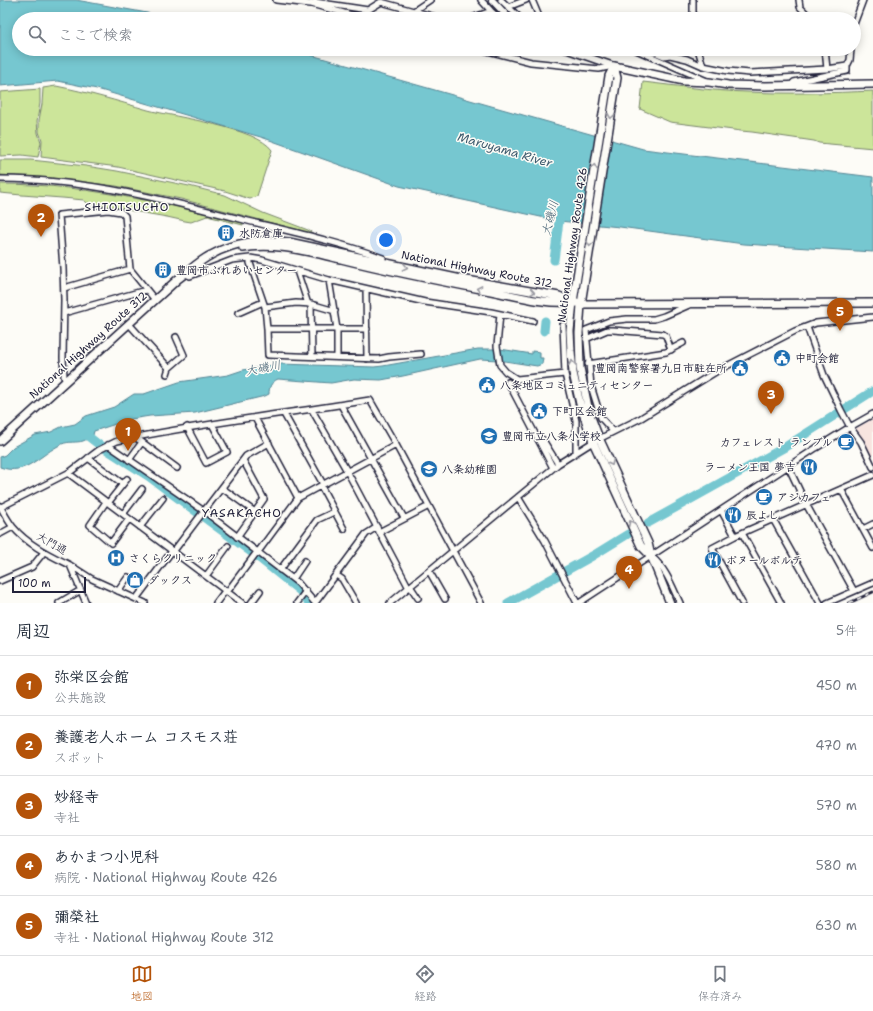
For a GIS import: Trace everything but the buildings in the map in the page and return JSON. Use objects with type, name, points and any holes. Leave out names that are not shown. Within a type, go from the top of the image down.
[{"type":"highway","name":"National Highway Route 426","points":[[596,440],[583,390],[580,368],[582,330],[579,289],[609,76],[614,66]]},
{"type":"highway","name":"National Highway Route 426","points":[[614,66],[617,78],[579,289],[572,302],[570,331],[571,351],[575,386],[585,421],[596,440],[641,546],[651,556],[670,603]]},
{"type":"highway","points":[[614,66],[684,81],[709,82],[728,85],[790,86],[873,84]]},
{"type":"highway","name":"National Highway Route 312","points":[[0,441],[193,267],[210,255],[243,243],[266,240],[289,242],[461,279],[559,296],[581,304],[873,304]]},
{"type":"main road","points":[[492,0],[503,12]]},
{"type":"main road","points":[[585,56],[614,66]]},
{"type":"street","points":[[276,0],[310,4],[314,2],[368,10],[381,2],[421,12]]},
{"type":"street","points":[[299,0],[340,12]]},
{"type":"street","points":[[415,10],[430,0]]},
{"type":"street","points":[[481,0],[491,11]]},
{"type":"street","points":[[501,0],[514,12]]},
{"type":"street","points":[[508,6],[526,0]]},
{"type":"street","points":[[532,0],[537,12]]},
{"type":"street","points":[[693,0],[693,12]]},
{"type":"street","points":[[799,0],[800,7],[805,12]]},
{"type":"street","points":[[858,12],[862,0]]},
{"type":"street","points":[[507,56],[531,62],[599,69],[614,66]]},
{"type":"street","points":[[650,56],[709,82]]},
{"type":"street","points":[[674,56],[687,59],[703,66],[728,71],[750,73],[827,69],[847,66]]},
{"type":"street","points":[[700,56],[703,66]]},
{"type":"street","points":[[826,56],[827,69]]},
{"type":"street","points":[[790,86],[794,82],[847,71],[850,56]]},
{"type":"street","points":[[0,179],[67,183],[151,197],[205,209],[353,247],[383,258]]},
{"type":"street","points":[[66,381],[64,377],[63,358],[64,288],[59,215],[108,210],[121,212],[125,216],[130,269],[155,300]]},
{"type":"street","points":[[250,258],[250,263],[264,304],[268,355],[379,359],[421,354]]},
{"type":"street","points":[[185,274],[190,276],[232,260],[250,258],[366,289],[425,302],[533,321]]},
{"type":"street","points":[[64,288],[130,269]]},
{"type":"street","points":[[297,271],[310,304],[312,356]]},
{"type":"street","points":[[329,280],[335,311],[338,357]]},
{"type":"street","points":[[366,289],[367,359]]},
{"type":"street","points":[[64,313],[146,290]]},
{"type":"street","points":[[238,313],[264,304],[296,303],[310,304],[335,311]]},
{"type":"street","points":[[562,332],[582,330],[609,321],[654,319],[690,304]]},
{"type":"street","points":[[500,314],[498,346],[500,365],[506,372],[517,379],[565,374]]},
{"type":"street","points":[[390,603],[558,464],[596,440],[652,411],[717,371],[807,327],[826,322],[873,317]]},
{"type":"street","points":[[129,324],[168,368]]},
{"type":"street","points":[[563,325],[562,332],[565,374],[570,401],[576,421],[576,453]]},
{"type":"street","points":[[807,327],[824,375],[841,411],[861,442],[873,467]]},
{"type":"street","points":[[267,329],[367,329]]},
{"type":"street","points":[[582,330],[586,339],[591,386],[597,408],[601,418],[613,432]]},
{"type":"street","points":[[586,339],[607,330],[663,334],[666,336],[671,350]]},
{"type":"street","points":[[167,374],[168,368],[184,355],[176,337]]},
{"type":"street","points":[[588,364],[671,350],[684,343]]},
{"type":"street","points":[[508,382],[553,468]]},
{"type":"street","points":[[1,507],[68,473],[99,450],[117,441],[188,427],[312,410],[370,400],[396,445],[481,603]]},
{"type":"street","points":[[341,405],[404,518]]},
{"type":"street","points":[[312,410],[410,587],[418,598]]},
{"type":"street","points":[[284,414],[344,529]]},
{"type":"street","points":[[518,497],[545,541],[578,603],[788,466],[873,414]]},
{"type":"street","points":[[255,418],[298,498]]},
{"type":"street","points":[[188,427],[206,463],[227,452],[212,424]]},
{"type":"street","points":[[537,436],[543,440],[558,464]]},
{"type":"street","points":[[135,437],[177,468]]},
{"type":"street","points":[[129,460],[142,442]]},
{"type":"street","points":[[136,599],[246,456],[269,443]]},
{"type":"street","points":[[108,445],[237,537],[256,554],[293,579],[304,594],[315,603],[366,534],[378,530],[429,506]]},
{"type":"street","points":[[216,603],[256,554],[298,498],[396,445]]},
{"type":"street","points":[[88,458],[125,482],[107,502],[90,525],[111,543],[129,519]]},
{"type":"street","points":[[237,537],[264,498],[243,460]]},
{"type":"street","points":[[788,466],[806,504],[854,591]]},
{"type":"street","points":[[68,473],[242,603]]},
{"type":"street","points":[[742,603],[712,548],[735,536],[873,475]]},
{"type":"street","points":[[222,488],[255,512]]},
{"type":"street","points":[[123,514],[142,489]]},
{"type":"street","points":[[841,489],[873,548]]},
{"type":"street","points":[[140,527],[163,498]]},
{"type":"street","name":"大門通","points":[[1,507],[13,527],[29,542],[44,552],[70,565],[86,603]]},
{"type":"street","points":[[720,510],[735,536]]},
{"type":"street","points":[[280,570],[317,520],[334,512]]},
{"type":"street","points":[[773,519],[820,603]]},
{"type":"street","points":[[863,529],[873,524]]},
{"type":"street","points":[[0,534],[13,527]]},
{"type":"street","points":[[742,533],[781,603]]},
{"type":"street","points":[[206,576],[228,546]]},
{"type":"street","points":[[0,581],[32,567],[44,552]]},
{"type":"street","points":[[651,556],[665,571],[680,603]]},
{"type":"street","points":[[293,579],[305,561]]},
{"type":"street","points":[[70,565],[92,579],[145,603]]},
{"type":"street","points":[[429,571],[445,599]]},
{"type":"street","points":[[336,575],[342,579],[356,603]]},
{"type":"street","points":[[118,591],[128,577]]},
{"type":"street","points":[[827,603],[873,583]]},
{"type":"street","points":[[62,602],[81,590]]},
{"type":"street","points":[[251,603],[260,591]]},
{"type":"street","points":[[297,603],[304,594]]},
{"type":"shaded area","points":[[873,419],[873,460],[855,429]]},
{"type":"green space","points":[[643,82],[747,92],[810,93],[873,91],[873,148],[819,143],[752,132],[670,122],[640,109]]},
{"type":"green space","points":[[56,86],[148,110],[214,124],[250,135],[263,142],[272,150],[257,196],[250,199],[225,191],[118,167],[41,157],[42,140],[39,132],[39,120],[43,88]]},
{"type":"green space","points":[[40,89],[40,103],[37,121],[38,133],[41,142],[38,157],[22,155],[0,156],[0,92]]},
{"type":"green space","points":[[0,160],[31,160],[86,166],[189,186],[225,195],[263,213],[308,230],[314,234],[181,199],[116,186],[51,178],[0,175]]},
{"type":"green space","points":[[0,184],[52,186],[104,193],[207,213],[243,223],[243,225],[207,216],[191,222],[87,203],[84,200],[0,193]]},
{"type":"water","name":"Maruyama River","points":[[0,0],[76,0],[142,12],[12,12],[12,56],[315,56],[643,149],[873,177],[873,252],[744,244],[620,227],[559,221],[399,186],[264,138],[97,89],[58,81],[0,86]]},
{"type":"water","points":[[478,349],[500,349],[532,354],[532,351],[540,352],[540,358],[543,358],[542,364],[537,366],[498,360],[480,359],[381,380],[354,379],[331,383],[278,379],[272,383],[269,394],[265,396],[195,413],[150,416],[131,419],[94,431],[93,435],[83,441],[62,444],[25,467],[9,469],[0,467],[0,457],[5,455],[13,447],[35,435],[51,432],[61,427],[75,424],[86,416],[114,407],[134,394],[144,394],[179,382],[228,375],[243,370],[280,364],[374,367]]},
{"type":"waterway","name":"大磯川","points":[[554,260],[559,221],[563,210]]},
{"type":"waterway","name":"大磯川","points":[[544,331],[545,321]]},
{"type":"waterway","points":[[648,523],[785,447],[873,391]]},
{"type":"waterway","points":[[80,430],[98,444],[148,476],[259,558],[300,591],[309,603]]},
{"type":"waterway","points":[[508,603],[594,555],[628,534]]},
{"type":"railway","points":[[849,603],[873,592]]},
{"type":"place","name":"水防倉庫","points":[[226,233]]},
{"type":"place","name":"養護老人ホーム コスモス荘","points":[[41,237]]},
{"type":"place","name":"豊岡市ふれあいセンター","points":[[163,270]]},
{"type":"place","name":"彌榮社","points":[[840,331]]},
{"type":"place","name":"中町会館","points":[[782,358]]},
{"type":"place","name":"豊岡南警察署九日市駐在所","points":[[740,368]]},
{"type":"place","name":"八条地区コミュニティセンター","points":[[487,385]]},
{"type":"place","name":"下町区会館","points":[[539,411]]},
{"type":"place","name":"妙経寺","points":[[771,414]]},
{"type":"place","name":"豊岡市立八条小学校","points":[[489,436]]},
{"type":"place","name":"カフェレスト ランブル","points":[[846,442]]},
{"type":"place","name":"弥栄区会館","points":[[128,451]]},
{"type":"place","name":"ラーメン王国 夢吉","points":[[809,467]]},
{"type":"place","name":"八条幼稚園","points":[[429,469]]},
{"type":"place","name":"アジカフェ","points":[[764,497]]},
{"type":"place","name":"辰よし","points":[[733,515]]},
{"type":"place","name":"さくらクリニック","points":[[116,558]]},
{"type":"place","name":"ボヌールポルテ","points":[[713,560]]},
{"type":"place","name":"ダックス","points":[[135,580]]},
{"type":"place","name":"あかまつ小児科","points":[[629,589]]},
{"type":"district","name":"SHIOTSUCHO","points":[[127,207]]},
{"type":"district","name":"YASAKACHO","points":[[242,513]]}]
